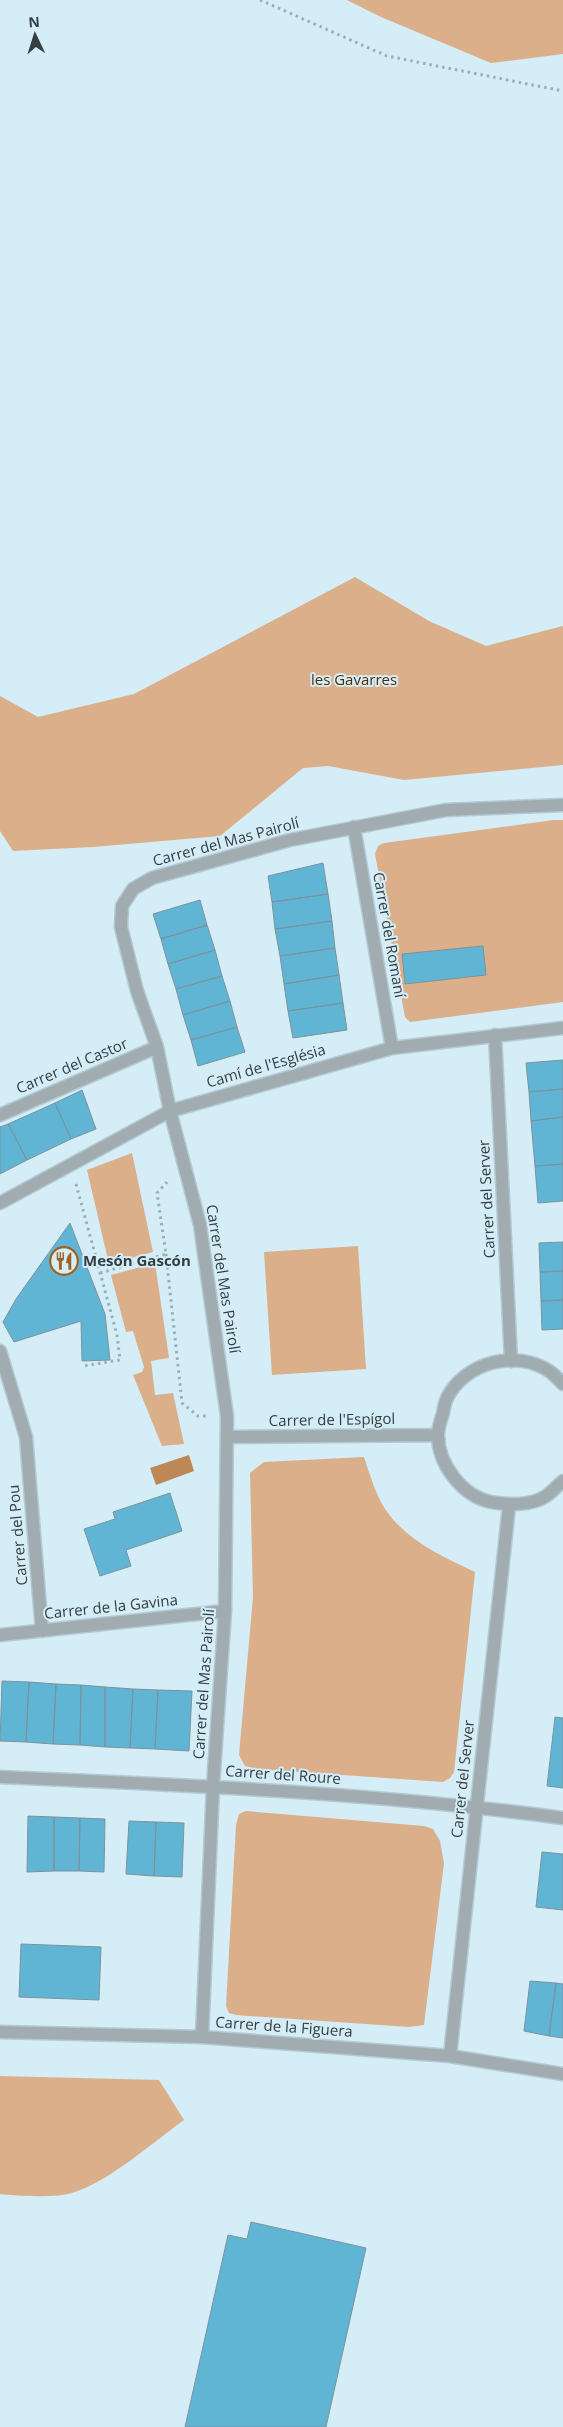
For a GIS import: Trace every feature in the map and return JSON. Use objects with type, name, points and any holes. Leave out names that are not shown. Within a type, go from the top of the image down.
[{"type":"street","name":"Carrer del Mas Pairolí","points":[[202,2037],[213,1786],[225,1611],[227,1416],[200,1225],[170,1110],[157,1047],[137,991],[121,927],[122,906],[133,889],[152,878],[290,840],[446,810],[563,805]]},
{"type":"street","name":"Carrer del Romaní","points":[[354,827],[392,1048]]},
{"type":"street","name":"Camí de l'Església","points":[[0,1203],[170,1110],[392,1048],[563,1028]]},
{"type":"street","name":"Carrer del Server","points":[[495,1035],[511,1361]]},
{"type":"street","name":"Carrer del Castor","points":[[0,1110],[157,1047]]},
{"type":"street","name":"Carrer del Pou","points":[[0,1351],[26,1437],[42,1631]]},
{"type":"street","points":[[563,1384],[549,1370],[523,1361],[497,1361],[478,1367],[462,1378],[446,1398],[438,1435],[446,1465],[452,1477],[471,1494],[484,1500],[508,1506],[545,1498],[563,1481]]},
{"type":"street","name":"Carrer de l'Espígol","points":[[227,1437],[438,1435]]},
{"type":"street","name":"Carrer del Server","points":[[450,2056],[508,1506]]},
{"type":"street","name":"Carrer de la Gavina","points":[[0,1635],[225,1611]]},
{"type":"street","name":"Carrer del Roure","points":[[0,1777],[213,1786],[476,1806],[563,1818]]},
{"type":"street","name":"Carrer de la Figuera","points":[[0,2032],[202,2037],[450,2056],[563,2074]]},
{"type":"path","points":[[260,0],[387,56],[563,91]]},
{"type":"path","points":[[71,1164],[117,1335],[120,1360],[83,1366]]},
{"type":"path","points":[[185,1164],[157,1193],[166,1254],[182,1403],[198,1416],[227,1416]]},
{"type":"path","points":[[100,1273],[166,1254]]},
{"type":"green space","points":[[347,0],[563,0],[563,54],[491,63],[381,17]]},
{"type":"green space","name":"les Gavarres","points":[[355,577],[429,621],[486,646],[563,626],[563,765],[404,780],[328,766],[303,768],[220,836],[93,847],[13,851],[0,831],[0,696],[38,717],[134,694]]},
{"type":"green space","points":[[563,820],[563,1002],[410,1022],[405,1017],[375,854],[378,846],[384,843]]},
{"type":"green space","points":[[132,1153],[153,1252],[109,1264],[87,1170]]},
{"type":"green space","points":[[358,1246],[366,1369],[272,1375],[264,1252]]},
{"type":"green space","points":[[155,1263],[169,1358],[151,1361],[155,1395],[173,1393],[184,1444],[162,1446],[133,1375],[142,1372],[144,1367],[133,1331],[126,1332],[111,1275]]},
{"type":"green space","points":[[364,1457],[377,1494],[394,1521],[418,1542],[475,1572],[454,1772],[450,1778],[443,1782],[257,1769],[245,1766],[239,1755],[253,1597],[250,1473],[264,1462]]},
{"type":"green space","points":[[246,1811],[424,1826],[433,1829],[440,1841],[444,1863],[424,2025],[409,2027],[229,2013],[226,2006],[236,1825],[239,1814]]},
{"type":"green space","points":[[0,2076],[159,2080],[184,2120],[116,2171],[86,2188],[57,2196],[0,2194]]},
{"type":"shaded area","points":[[189,1455],[194,1471],[156,1485],[150,1468]]},
{"type":"building","points":[[323,863],[328,894],[272,902],[268,876]]},
{"type":"building","points":[[328,894],[332,921],[275,929],[272,902]]},
{"type":"building","points":[[200,900],[207,925],[161,939],[153,914]]},
{"type":"building","points":[[332,921],[335,948],[280,956],[275,929]]},
{"type":"building","points":[[207,925],[215,950],[168,964],[161,939]]},
{"type":"building","points":[[483,946],[486,975],[405,984],[402,954]]},
{"type":"building","points":[[335,948],[339,975],[284,984],[280,956]]},
{"type":"building","points":[[215,950],[222,976],[176,989],[168,964]]},
{"type":"building","points":[[339,975],[343,1003],[288,1011],[284,984]]},
{"type":"building","points":[[222,976],[230,1001],[183,1015],[176,989]]},
{"type":"building","points":[[230,1001],[237,1027],[191,1040],[183,1015]]},
{"type":"building","points":[[343,1003],[347,1030],[293,1038],[288,1011]]},
{"type":"building","points":[[237,1027],[245,1052],[198,1066],[191,1040]]},
{"type":"building","points":[[563,1060],[563,1089],[529,1092],[526,1063]]},
{"type":"building","points":[[563,1089],[563,1117],[531,1121],[529,1092]]},
{"type":"building","points":[[82,1090],[96,1129],[71,1139],[55,1103]]},
{"type":"building","points":[[55,1103],[71,1139],[27,1160],[8,1124]]},
{"type":"building","points":[[563,1117],[563,1164],[535,1166],[531,1121]]},
{"type":"building","points":[[8,1124],[27,1160],[0,1174],[0,1127]]},
{"type":"building","points":[[563,1164],[563,1201],[538,1203],[535,1166]]},
{"type":"building","name":"Mesón Gascón","points":[[70,1223],[105,1314],[110,1360],[82,1361],[81,1321],[14,1342],[3,1322],[16,1299]]},
{"type":"building","points":[[563,1242],[563,1271],[540,1272],[539,1243]]},
{"type":"building","points":[[563,1271],[563,1300],[541,1301],[540,1272]]},
{"type":"building","points":[[563,1300],[563,1329],[542,1330],[541,1301]]},
{"type":"building","points":[[170,1493],[182,1531],[126,1550],[131,1566],[100,1576],[84,1529],[115,1519],[113,1512]]},
{"type":"building","points":[[2,1681],[29,1682],[26,1742],[0,1741]]},
{"type":"building","points":[[29,1682],[56,1684],[53,1744],[26,1742]]},
{"type":"building","points":[[56,1684],[81,1685],[80,1745],[53,1744]]},
{"type":"building","points":[[81,1685],[105,1687],[105,1747],[80,1745]]},
{"type":"building","points":[[105,1687],[133,1689],[130,1748],[105,1747]]},
{"type":"building","points":[[133,1689],[158,1690],[155,1749],[130,1748]]},
{"type":"building","points":[[158,1690],[192,1691],[189,1751],[155,1749]]},
{"type":"building","points":[[555,1717],[563,1718],[563,1788],[547,1786]]},
{"type":"building","points":[[28,1816],[54,1817],[54,1871],[27,1872]]},
{"type":"building","points":[[54,1817],[80,1818],[79,1871],[54,1871]]},
{"type":"building","points":[[80,1818],[105,1819],[104,1872],[79,1871]]},
{"type":"building","points":[[129,1821],[156,1822],[154,1876],[126,1874]]},
{"type":"building","points":[[156,1822],[184,1823],[182,1877],[154,1876]]},
{"type":"building","points":[[542,1852],[563,1854],[563,1910],[536,1907]]},
{"type":"building","points":[[21,1944],[101,1947],[99,2000],[19,1997]]},
{"type":"building","points":[[530,1981],[556,1983],[549,2036],[524,2031]]},
{"type":"building","points":[[556,1983],[563,1984],[563,2038],[549,2036]]},
{"type":"building","points":[[251,2222],[366,2248],[326,2427],[185,2427],[228,2235],[247,2239]]},
{"type":"place","name":"Mesón Gascón","points":[[64,1261]]}]
